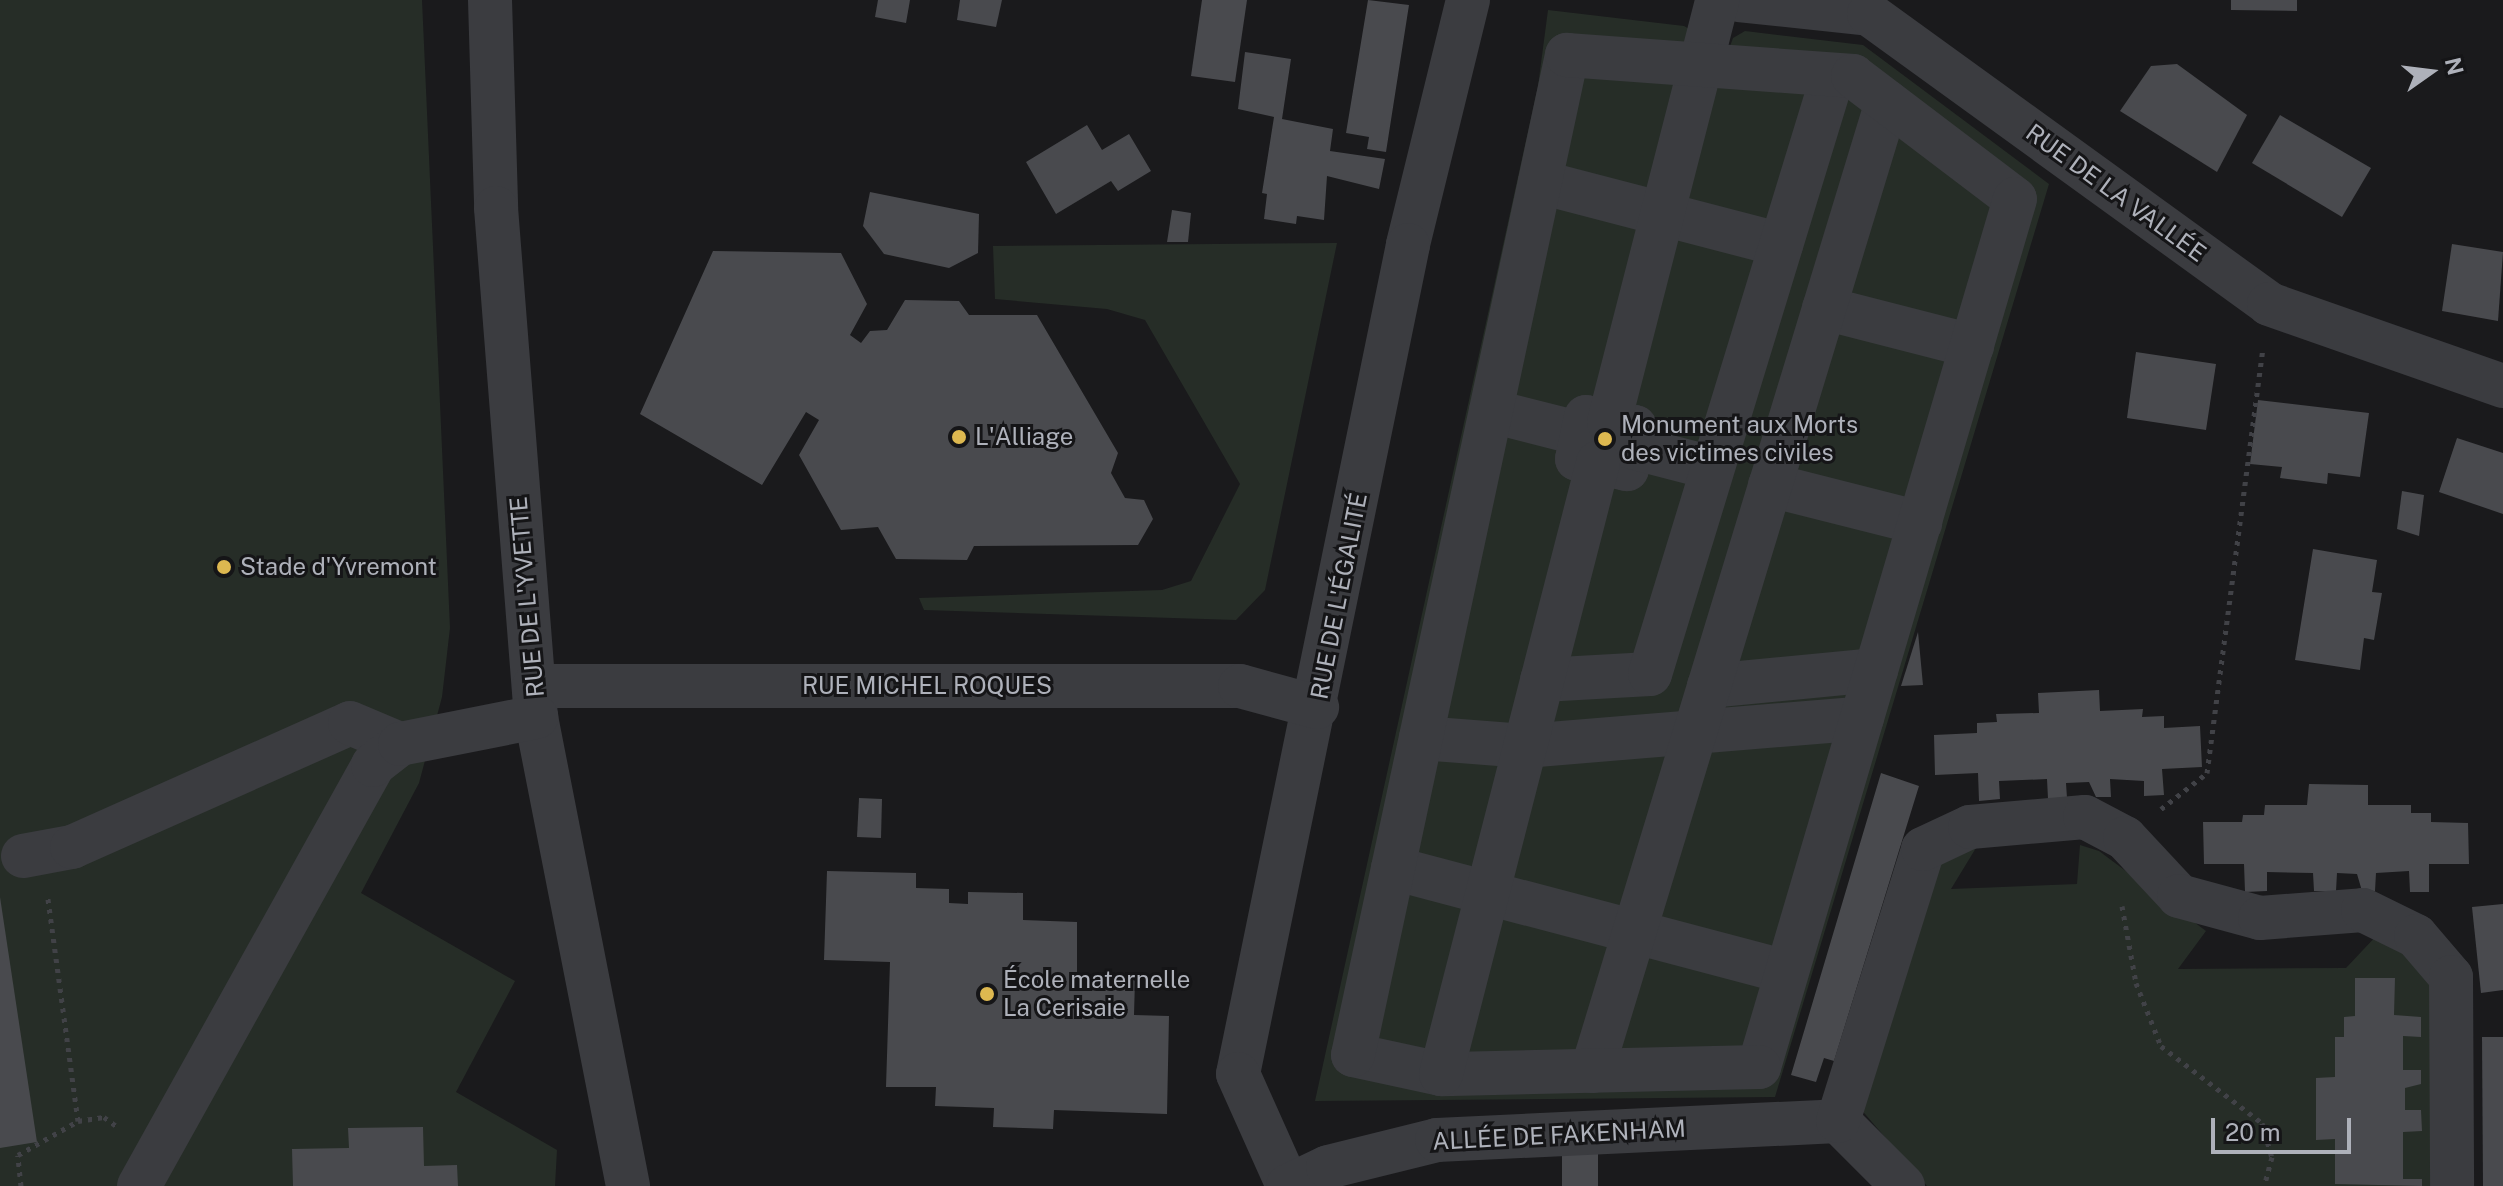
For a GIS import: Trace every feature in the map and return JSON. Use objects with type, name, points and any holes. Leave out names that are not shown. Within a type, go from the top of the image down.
[{"type":"street","name":"RUE DE L'YVETTE","points":[[490,0],[496,208],[535,702],[628,1186]]},
{"type":"street","name":"RUE DE L'ÉGALITÉ","points":[[1288,1186],[1238,1074],[1317,707],[1408,245],[1468,0]]},
{"type":"street","points":[[1441,1074],[1717,0]]},
{"type":"street","name":"RUE DE LA VALLÉE","points":[[1739,0],[1869,7],[2269,304],[2503,386]]},
{"type":"street","points":[[1567,55],[1700,63],[1853,76],[2015,199],[1759,1067],[1441,1074],[1353,1055],[1567,55]]},
{"type":"street","points":[[1542,680],[1650,674],[1833,75]]},
{"type":"street","points":[[1592,1071],[1887,102]]},
{"type":"street","points":[[1540,182],[1781,245]]},
{"type":"street","points":[[1824,308],[1972,346]]},
{"type":"street","points":[[1491,411],[1712,468]]},
{"type":"street","points":[[1770,485],[1920,523]]},
{"type":"street","points":[[1709,686],[1876,670]]},
{"type":"street","name":"RUE MICHEL ROQUES","points":[[400,744],[535,702],[1240,686],[1317,707]]},
{"type":"street","points":[[1421,738],[1525,746],[1862,718]]},
{"type":"street","points":[[32,854],[72,847],[350,723],[400,744],[373,765],[139,1186]]},
{"type":"street","points":[[1903,1186],[1838,1121],[1923,849],[1970,827],[2085,817],[2125,838],[2179,896],[2260,918],[2363,910],[2416,936],[2451,977],[2452,1186]]},
{"type":"street","points":[[1393,868],[1787,972]]},
{"type":"street","name":"ALLÉE DE FAKENHAM","points":[[1288,1186],[1328,1167],[1437,1140],[1838,1121]]},
{"type":"path","points":[[2264,1186],[2272,1157],[2262,1123],[2161,1046],[2136,983],[2122,905],[2125,838],[2207,773],[2269,304]]},
{"type":"path","points":[[32,854],[78,1121]]},
{"type":"path","points":[[21,1186],[18,1155],[78,1121],[104,1117],[128,1134]]},
{"type":"shaded area","name":"Stade d'Yvremont","points":[[0,0],[422,0],[450,628],[442,697],[419,783],[361,893],[515,981],[456,1092],[557,1150],[555,1186],[0,1186]]},
{"type":"shaded area","points":[[1548,10],[1684,26],[1728,52],[1733,38],[1745,31],[1863,45],[2049,184],[1775,1097],[1315,1101],[1538,86]]},
{"type":"shaded area","points":[[1337,243],[1265,590],[1236,620],[924,610],[919,598],[1162,590],[1191,581],[1240,484],[1145,320],[1107,309],[995,299],[993,246]]},
{"type":"shaded area","points":[[1979,843],[1951,889],[2077,884],[2080,845],[2099,851],[2206,931],[2178,969],[2346,968],[2379,933],[2416,959],[2432,987],[2433,1186],[1927,1186],[1859,1107],[1936,857]]},
{"type":"building","points":[[878,0],[910,0],[906,23],[875,17]]},
{"type":"building","points":[[960,0],[1002,0],[996,27],[957,20]]},
{"type":"building","points":[[1202,0],[1247,0],[1235,82],[1191,76]]},
{"type":"building","points":[[1368,0],[1409,5],[1386,152],[1367,149],[1369,137],[1346,133]]},
{"type":"building","points":[[2231,0],[2297,0],[2297,11],[2231,10]]},
{"type":"building","points":[[1245,52],[1291,59],[1282,119],[1333,129],[1330,151],[1385,159],[1379,189],[1327,176],[1324,220],[1297,216],[1296,224],[1264,219],[1267,194],[1262,193],[1274,117],[1238,109]]},
{"type":"building","points":[[2177,64],[2247,115],[2217,172],[2120,111],[2151,66]]},
{"type":"building","points":[[2280,115],[2371,168],[2342,217],[2252,163]]},
{"type":"building","points":[[1087,125],[1102,150],[1129,134],[1151,171],[1118,191],[1111,181],[1056,214],[1026,162]]},
{"type":"building","points":[[870,192],[979,214],[978,253],[949,268],[884,254],[863,226]]},
{"type":"building","points":[[1172,210],[1191,213],[1188,242],[1167,242]]},
{"type":"building","points":[[2452,244],[2503,252],[2498,321],[2442,311]]},
{"type":"building","name":"L'Alliage","points":[[713,251],[841,253],[867,304],[850,335],[861,343],[870,331],[887,330],[905,300],[959,301],[969,315],[1037,315],[1118,453],[1111,473],[1125,498],[1144,500],[1153,519],[1138,545],[974,546],[967,560],[896,559],[878,527],[841,530],[799,455],[819,420],[806,412],[762,485],[640,414]]},
{"type":"building","points":[[2136,352],[2216,364],[2206,430],[2127,418]]},
{"type":"building","points":[[2258,400],[2369,413],[2360,477],[2328,473],[2327,484],[2280,478],[2282,467],[2250,464]]},
{"type":"building","points":[[2457,438],[2503,453],[2503,514],[2439,492]]},
{"type":"building","points":[[2402,491],[2424,495],[2419,536],[2397,529]]},
{"type":"building","points":[[2313,549],[2377,560],[2372,592],[2382,593],[2374,640],[2364,638],[2360,670],[2295,660]]},
{"type":"building","points":[[1918,632],[1923,685],[1901,686]]},
{"type":"building","points":[[2099,690],[2100,711],[2143,709],[2142,717],[2164,716],[2164,728],[2200,726],[2202,767],[2162,769],[2164,795],[2144,796],[2144,781],[2110,779],[2111,797],[2096,797],[2089,782],[2066,783],[2067,798],[2048,799],[2047,779],[1999,781],[2000,799],[1979,801],[1978,773],[1935,775],[1934,735],[1977,733],[1977,723],[1997,722],[1996,714],[2039,713],[2038,693]]},
{"type":"building","points":[[1881,773],[1919,786],[1834,1061],[1824,1058],[1816,1082],[1791,1075]]},
{"type":"building","points":[[2309,784],[2368,785],[2368,805],[2411,805],[2411,813],[2431,813],[2431,822],[2468,823],[2469,864],[2429,864],[2429,892],[2410,892],[2409,871],[2376,873],[2375,891],[2362,891],[2357,874],[2337,873],[2336,891],[2314,891],[2313,873],[2267,872],[2267,891],[2245,892],[2244,864],[2204,864],[2203,822],[2242,822],[2243,815],[2264,815],[2265,805],[2307,805]]},
{"type":"building","points":[[859,798],[882,799],[881,838],[857,837]]},
{"type":"building","points":[[827,871],[916,873],[916,888],[949,889],[949,903],[968,904],[968,892],[1023,893],[1023,920],[1077,922],[1077,978],[1135,980],[1134,1015],[1169,1016],[1167,1114],[1054,1110],[1053,1129],[993,1127],[994,1108],[935,1106],[936,1087],[886,1087],[890,962],[824,960]]},
{"type":"building","points":[[0,897],[37,1142],[0,1148]]},
{"type":"building","points":[[2503,904],[2503,990],[2481,993],[2472,907]]},
{"type":"building","points":[[2355,978],[2395,978],[2394,1015],[2421,1017],[2421,1037],[2403,1036],[2403,1070],[2421,1070],[2421,1084],[2405,1088],[2405,1110],[2421,1110],[2422,1131],[2403,1132],[2403,1179],[2422,1179],[2422,1186],[2335,1184],[2335,1139],[2316,1140],[2316,1078],[2335,1077],[2335,1037],[2344,1037],[2344,1017],[2355,1016]]},
{"type":"building","points":[[2482,1037],[2503,1037],[2503,1186],[2483,1186]]},
{"type":"building","points":[[423,1127],[424,1166],[457,1165],[458,1186],[293,1186],[292,1149],[349,1148],[348,1128]]},
{"type":"building","points":[[1562,1154],[1598,1154],[1598,1186],[1562,1186]]},
{"type":"place","name":"L'Alliage","points":[[959,437]]},
{"type":"place","name":"Monument aux Morts des victimes civiles","points":[[1605,439]]},
{"type":"place","name":"Stade d'Yvremont","points":[[224,567]]},
{"type":"place","name":"École maternelle La Cerisaie","points":[[987,994]]}]
